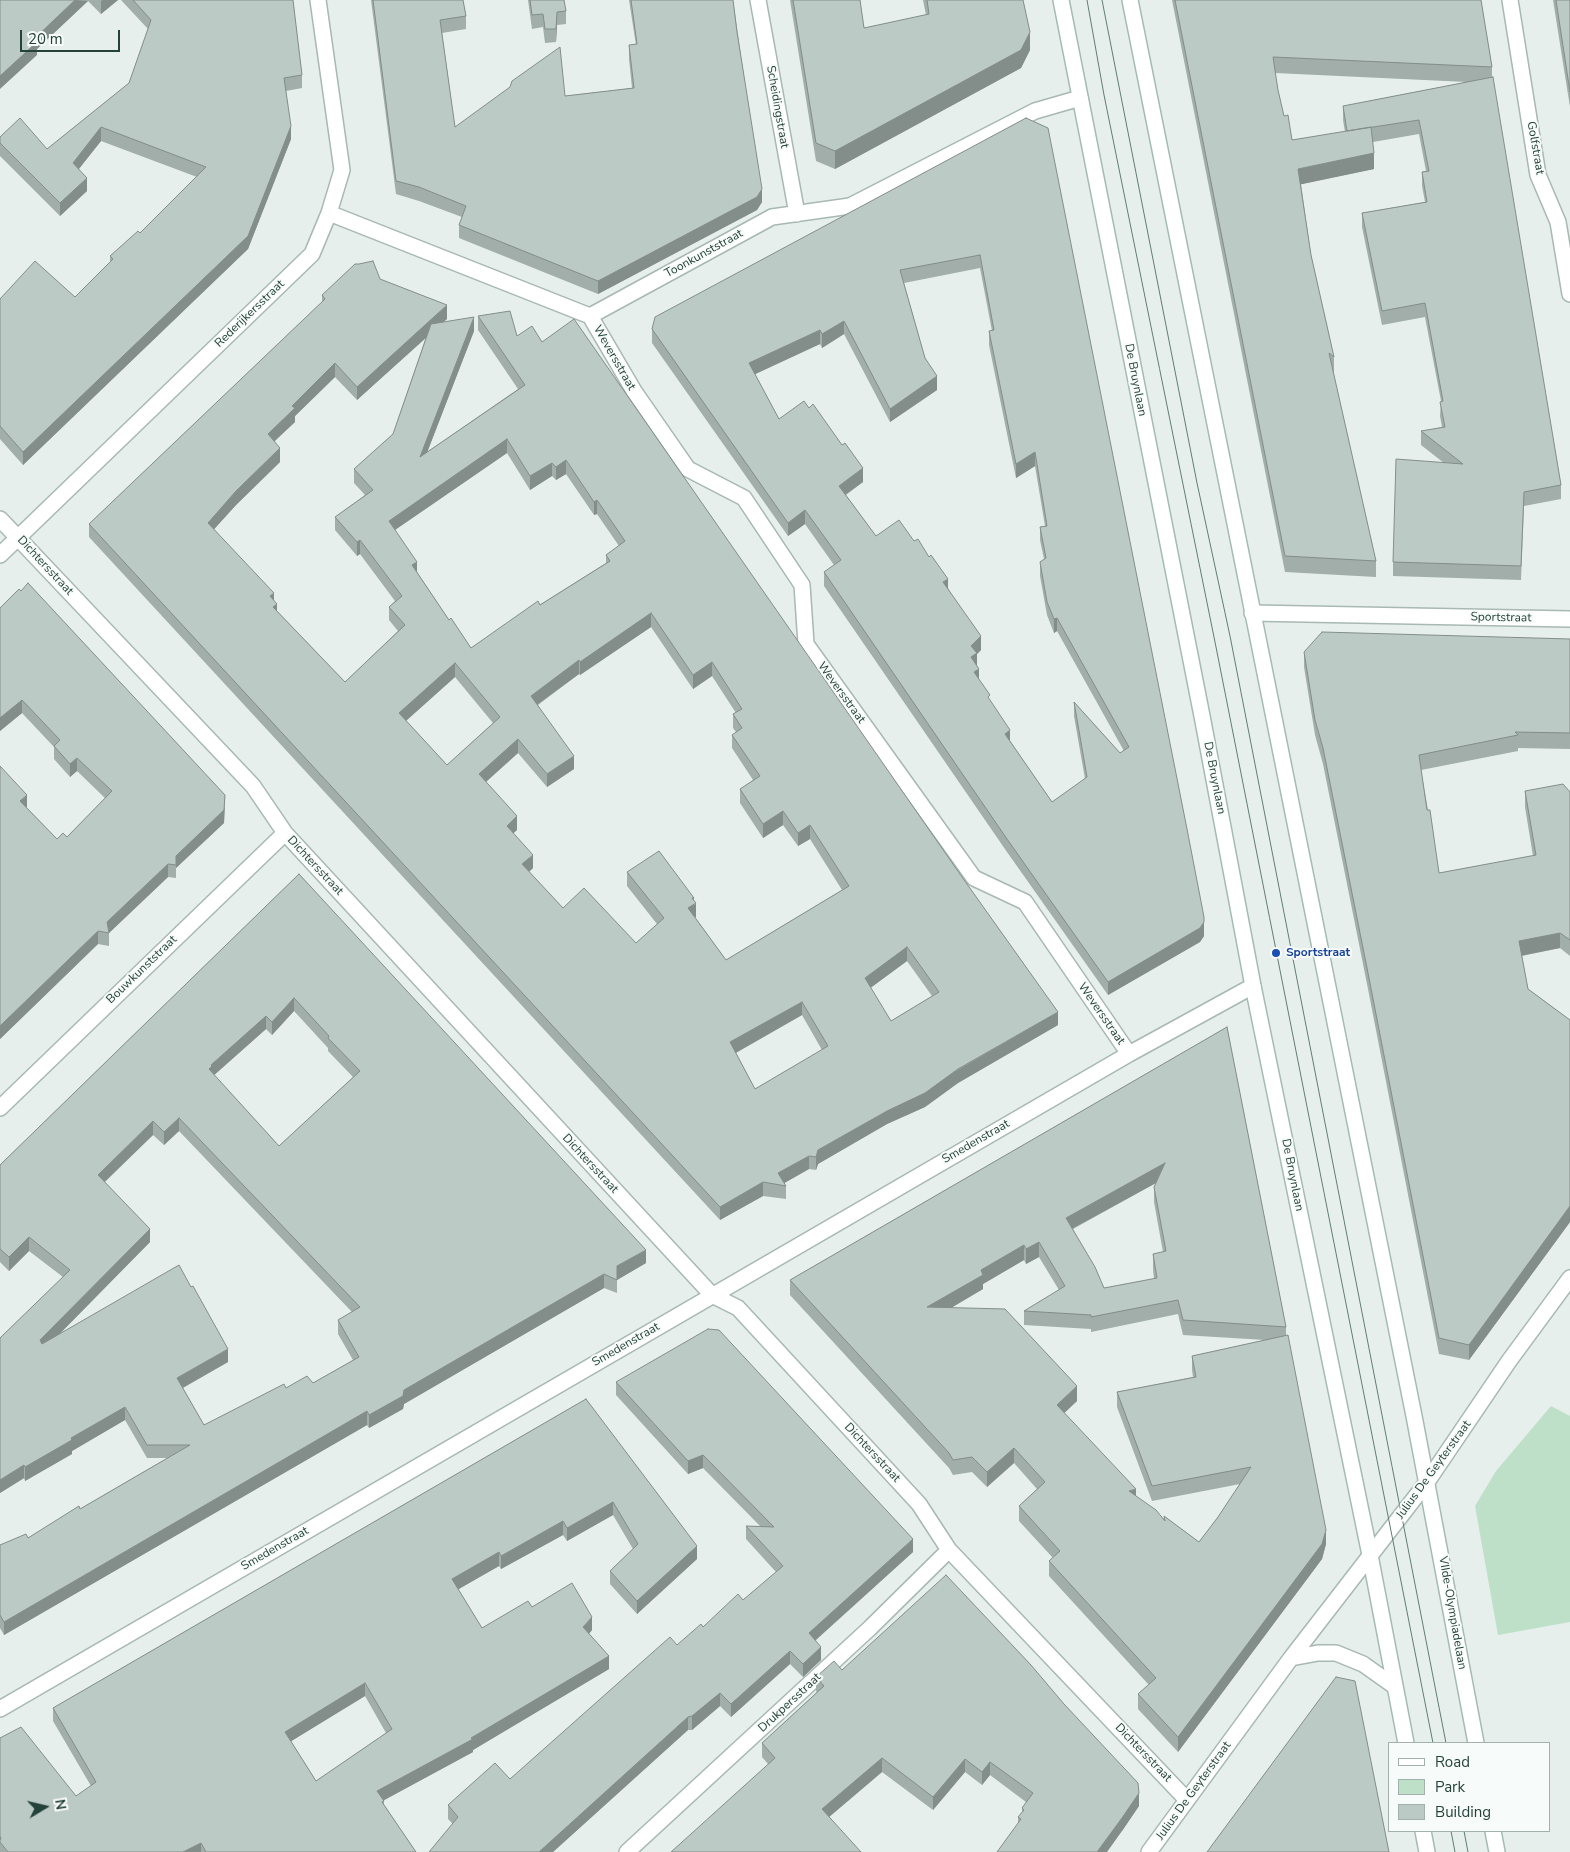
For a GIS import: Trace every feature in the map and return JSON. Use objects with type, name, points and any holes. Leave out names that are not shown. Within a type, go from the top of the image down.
[{"type":"street","name":"Rederijkersstraat","points":[[0,554],[312,254],[330,213],[342,170],[318,0]]},
{"type":"street","name":"Scheidingstraat","points":[[758,0],[797,214]]},
{"type":"street","name":"De Bruynlaan","points":[[1061,0],[1202,716],[1253,986],[1370,1555]]},
{"type":"street","points":[[1130,0],[1427,1482]]},
{"type":"street","name":"Golfstraat","points":[[1510,0],[1538,174],[1558,222],[1570,294]]},
{"type":"street","name":"Toonkunststraat","points":[[590,316],[772,217],[850,206],[1035,111],[1080,98]]},
{"type":"street","points":[[330,213],[590,316]]},
{"type":"street","name":"Weversstraat","points":[[590,316],[634,392],[688,469],[744,498],[802,585],[806,644],[974,878],[1025,902],[1129,1054]]},
{"type":"street","name":"Dichtersstraat","points":[[0,519],[252,786],[285,833],[712,1295],[738,1308],[919,1504],[949,1550],[1188,1800]]},
{"type":"street","name":"Sportstraat","points":[[1252,613],[1570,619]]},
{"type":"street","name":"Bouwkunststraat","points":[[0,1108],[285,833]]},
{"type":"street","name":"Smedenstraat","points":[[0,1709],[1129,1054],[1253,986]]},
{"type":"street","name":"Julius De Geyterstraat","points":[[1149,1852],[1291,1658],[1427,1482],[1509,1361],[1570,1278]]},
{"type":"street","name":"VIIde-Olympiadelaan","points":[[1427,1482],[1476,1742]]},
{"type":"street","name":"Drukpersstraat","points":[[627,1852],[870,1628],[949,1550]]},
{"type":"street","points":[[1370,1555],[1406,1742]]},
{"type":"street","points":[[1291,1658],[1318,1653],[1336,1653],[1363,1664],[1394,1686]]},
{"type":"street","points":[[1423,1832],[1427,1852]]},
{"type":"street","points":[[1493,1832],[1497,1852]]},
{"type":"green space","points":[[1551,1406],[1570,1416],[1570,1622],[1498,1635],[1475,1506],[1496,1471]]},
{"type":"building","points":[[0,0],[75,0],[34,39],[37,42],[0,76]]},
{"type":"building","points":[[133,0],[293,0],[302,75],[284,78],[291,126],[248,236],[23,452],[0,426],[0,299],[35,261],[75,297],[113,259],[110,256],[138,231],[140,233],[206,167],[101,127],[73,163],[87,178],[60,203],[0,143],[0,137],[20,118],[47,149],[129,83],[151,20]]},
{"type":"building","points":[[373,0],[463,0],[466,16],[440,20],[455,127],[510,87],[512,81],[560,47],[565,96],[634,88],[629,45],[637,44],[631,0],[733,0],[762,189],[757,197],[598,281],[459,225],[466,206],[419,187],[396,181]]},
{"type":"building","points":[[530,0],[564,0],[566,11],[557,12],[556,29],[545,29],[543,14],[532,15]]},
{"type":"building","points":[[793,0],[860,0],[864,28],[929,14],[927,0],[1023,0],[1030,32],[1021,50],[835,151],[816,143]]},
{"type":"building","points":[[1175,0],[1481,0],[1492,67],[1273,57],[1278,90],[1284,116],[1288,115],[1292,140],[1371,127],[1374,153],[1298,169],[1311,255],[1334,357],[1329,353],[1376,561],[1285,556]]},
{"type":"building","points":[[1556,0],[1570,0],[1570,92]]},
{"type":"building","points":[[1493,77],[1561,485],[1524,492],[1521,566],[1393,562],[1396,459],[1463,464],[1421,431],[1445,427],[1440,402],[1443,401],[1425,303],[1382,311],[1362,213],[1427,202],[1422,172],[1429,171],[1419,120],[1347,131],[1343,106]]},
{"type":"building","points":[[1026,118],[1048,128],[1204,917],[1204,922],[1200,928],[1108,982],[1007,839],[824,572],[841,560],[805,510],[788,523],[652,329],[655,317]],"holes":[[[980,255],[994,330],[989,331],[1016,464],[1035,452],[1047,526],[1040,527],[1046,558],[1040,562],[1047,602],[1054,619],[1057,618],[1129,747],[1120,753],[1074,702],[1087,777],[1052,802],[1005,734],[1010,730],[974,672],[979,669],[971,657],[977,653],[971,646],[981,636],[943,582],[948,579],[931,555],[929,557],[918,539],[914,541],[899,520],[876,536],[839,486],[863,468],[845,443],[842,445],[813,404],[809,408],[804,401],[779,419],[749,363],[820,330],[822,334],[844,321],[890,409],[937,376],[925,358],[900,270]]]},
{"type":"building","points":[[373,261],[380,279],[447,305],[357,387],[335,363],[292,406],[295,408],[268,434],[280,448],[236,491],[208,523],[274,593],[270,596],[277,604],[273,607],[345,682],[405,625],[389,607],[402,596],[360,540],[357,542],[335,517],[373,490],[354,469],[393,434],[431,324],[474,317],[420,457],[525,385],[478,316],[510,311],[517,336],[532,326],[542,342],[574,319],[1058,1012],[958,1069],[925,1093],[887,1111],[818,1150],[816,1157],[809,1156],[778,1173],[786,1186],[763,1182],[720,1207],[89,524],[325,299],[322,295],[355,264]],"holes":[[[507,439],[530,476],[552,463],[556,467],[566,460],[594,502],[597,500],[625,541],[606,555],[610,561],[540,605],[538,601],[471,648],[451,618],[449,620],[412,565],[417,562],[389,521]],[[651,613],[693,675],[712,662],[742,709],[733,714],[742,728],[732,735],[760,776],[740,789],[763,824],[783,811],[798,833],[810,825],[849,886],[726,960],[688,908],[696,903],[692,898],[694,898],[659,851],[627,872],[664,918],[636,943],[584,888],[563,908],[522,864],[533,855],[507,826],[517,816],[479,774],[518,739],[547,774],[574,756],[531,696],[579,660],[580,662]],[[455,663],[500,717],[447,765],[399,713]],[[907,947],[939,992],[891,1021],[865,978]],[[802,1002],[828,1046],[755,1089],[730,1042]]]},
{"type":"building","points":[[28,583],[225,795],[224,810],[176,856],[176,865],[168,864],[107,922],[109,933],[98,931],[0,1026],[0,766],[27,795],[20,801],[57,839],[63,833],[67,837],[112,791],[77,758],[70,764],[54,746],[60,740],[22,700],[0,718],[0,608],[19,589],[21,591]]},
{"type":"building","points":[[1322,632],[1570,639],[1570,733],[1515,732],[1518,735],[1419,755],[1427,810],[1430,810],[1439,873],[1536,855],[1525,791],[1563,784],[1570,792],[1570,940],[1560,933],[1519,941],[1528,989],[1570,1020],[1570,1206],[1469,1345],[1439,1338],[1323,748],[1315,720],[1304,652]]},
{"type":"building","points":[[299,874],[646,1250],[617,1266],[617,1280],[604,1274],[404,1390],[403,1396],[369,1415],[367,1411],[4,1622],[0,1615],[0,1545],[26,1534],[28,1538],[79,1506],[80,1509],[190,1445],[147,1445],[125,1407],[71,1438],[72,1440],[0,1480],[0,1338],[70,1270],[29,1237],[9,1257],[0,1249],[0,1165]],"holes":[[[294,998],[329,1036],[328,1038],[360,1071],[279,1146],[209,1069],[211,1065],[266,1016],[272,1022]],[[179,1118],[360,1307],[338,1320],[359,1357],[313,1383],[307,1376],[286,1388],[284,1384],[204,1425],[177,1378],[228,1349],[193,1286],[191,1287],[179,1265],[42,1344],[40,1340],[150,1229],[98,1175],[153,1121],[164,1132]]]},
{"type":"building","points":[[1227,1027],[1286,1327],[1183,1320],[1178,1300],[1091,1317],[1091,1315],[1024,1311],[1065,1286],[1039,1242],[1026,1249],[1024,1245],[981,1270],[983,1275],[927,1307],[1005,1309],[1077,1386],[1057,1405],[1136,1489],[1129,1491],[1156,1510],[1165,1521],[1164,1516],[1199,1542],[1251,1467],[1152,1486],[1117,1392],[1196,1377],[1192,1356],[1288,1335],[1326,1530],[1322,1544],[1178,1737],[1138,1694],[1156,1678],[1049,1561],[1060,1551],[1019,1506],[1045,1482],[1014,1448],[987,1472],[972,1457],[953,1460],[949,1453],[790,1280]],"holes":[[[1165,1163],[1154,1187],[1166,1251],[1153,1254],[1157,1278],[1104,1288],[1095,1267],[1066,1218]]]},
{"type":"building","points":[[708,1329],[719,1330],[913,1539],[809,1633],[821,1647],[803,1664],[790,1651],[731,1704],[720,1693],[692,1716],[688,1717],[539,1852],[429,1852],[458,1817],[448,1805],[495,1763],[510,1779],[670,1637],[677,1645],[701,1624],[703,1627],[738,1594],[743,1600],[783,1566],[746,1526],[774,1527],[703,1455],[688,1461],[616,1382]]},
{"type":"building","points":[[586,1399],[697,1546],[637,1601],[610,1571],[638,1544],[613,1502],[567,1528],[563,1521],[501,1556],[499,1552],[452,1579],[482,1628],[528,1601],[532,1607],[572,1583],[592,1617],[583,1627],[609,1656],[471,1738],[473,1739],[377,1791],[384,1801],[382,1802],[416,1852],[206,1852],[201,1843],[183,1852],[8,1852],[0,1842],[0,1738],[21,1727],[76,1796],[96,1782],[53,1708]],"holes":[[[365,1683],[392,1729],[316,1781],[285,1732]]]},
{"type":"building","points":[[946,1575],[1138,1783],[1139,1793],[1097,1852],[997,1852],[1021,1819],[1018,1817],[1024,1810],[1022,1808],[1033,1793],[990,1762],[982,1772],[965,1759],[933,1797],[882,1758],[822,1809],[861,1852],[671,1852],[775,1758],[762,1743],[824,1686],[816,1677],[834,1661],[842,1670]]},
{"type":"building","points":[[1336,1677],[1355,1681],[1389,1852],[1207,1852]]},
{"type":"tram line","points":[[1087,0],[1104,95],[1215,642],[1433,1742]]},
{"type":"tram line","points":[[1102,0],[1197,483],[1230,636],[1446,1742]]},
{"type":"tram line","points":[[1451,1832],[1455,1852]]},
{"type":"tram line","points":[[1464,1832],[1468,1852]]},
{"type":"place","name":"Sportstraat","points":[[1276,953]]}]
